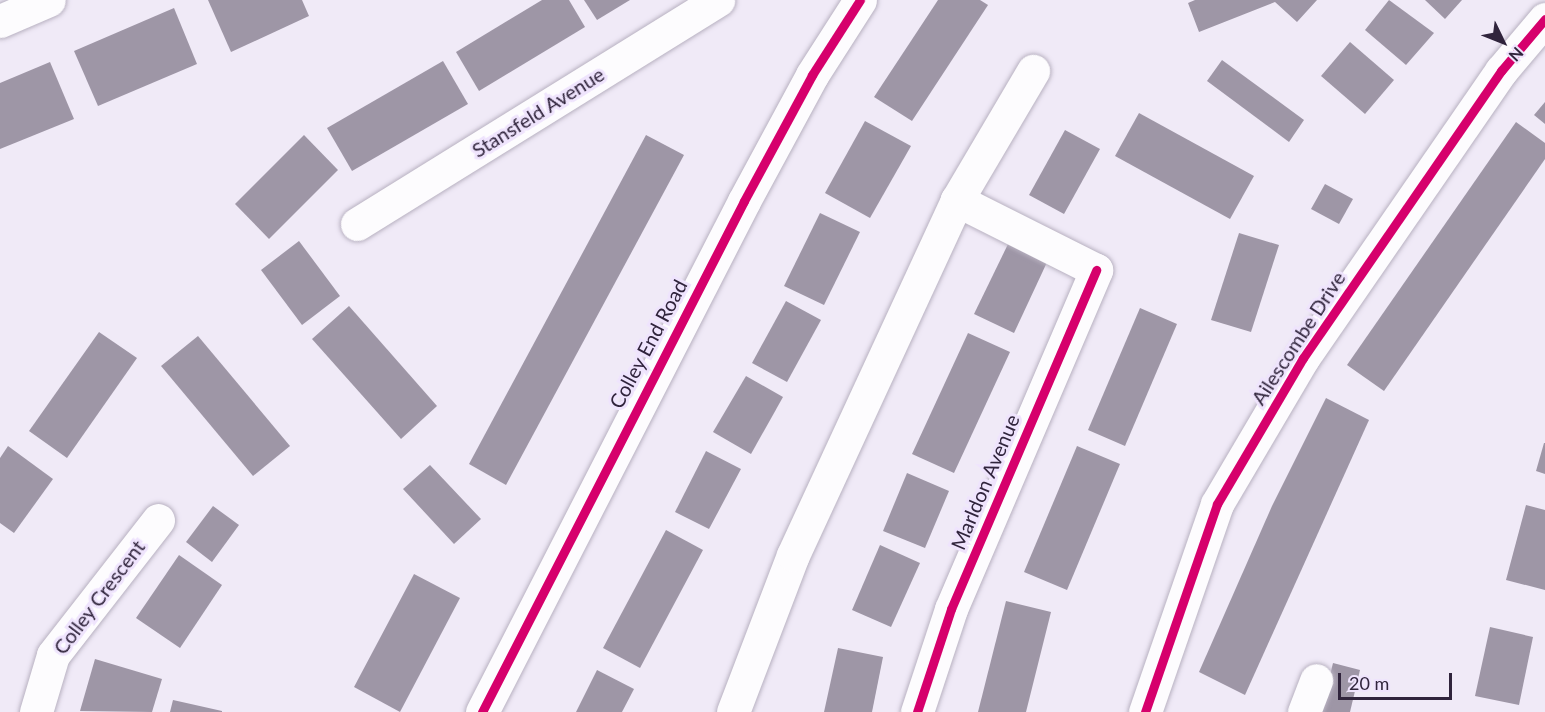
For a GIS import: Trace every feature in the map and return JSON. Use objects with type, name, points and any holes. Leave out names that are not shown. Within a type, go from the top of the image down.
[{"type":"street","points":[[0,21],[49,0]]},
{"type":"street","name":"Stansfeld Avenue","points":[[357,224],[718,0]]},
{"type":"street","name":"Colley End Road","points":[[482,712],[744,201],[812,75],[860,0]]},
{"type":"street","name":"Ailescombe Drive","points":[[1145,712],[1217,504],[1303,358],[1501,70],[1545,19]]},
{"type":"street","points":[[733,712],[793,555],[957,200],[1033,71]]},
{"type":"street","name":"Marldon Avenue","points":[[917,712],[951,609],[1096,270],[957,200]]},
{"type":"street","name":"Colley Crescent","points":[[36,712],[53,655],[158,520]]},
{"type":"street","points":[[1304,712],[1316,680]]},
{"type":"building","points":[[208,0],[302,0],[309,16],[231,52]]},
{"type":"building","points":[[542,0],[569,0],[585,27],[479,91],[456,52]]},
{"type":"building","points":[[584,0],[630,0],[597,20]]},
{"type":"building","points":[[938,0],[980,0],[988,5],[912,121],[874,97]]},
{"type":"building","points":[[1195,0],[1317,0],[1297,22],[1275,2],[1199,32],[1188,3]]},
{"type":"building","points":[[1389,0],[1434,33],[1406,65],[1365,30]]},
{"type":"building","points":[[1425,0],[1462,0],[1445,19]]},
{"type":"building","points":[[174,8],[197,64],[98,106],[74,51]]},
{"type":"building","points":[[1350,42],[1394,80],[1365,114],[1321,76]]},
{"type":"building","points":[[1222,60],[1304,120],[1289,142],[1207,81]]},
{"type":"building","points":[[443,61],[468,104],[352,171],[327,128]]},
{"type":"building","points":[[50,62],[74,119],[0,149],[0,83]]},
{"type":"building","points":[[1545,102],[1545,124],[1534,115]]},
{"type":"building","points":[[1139,113],[1254,176],[1230,219],[1115,156]]},
{"type":"building","points":[[865,121],[911,146],[870,218],[825,193]]},
{"type":"building","points":[[1516,122],[1545,143],[1545,159],[1384,391],[1347,365]]},
{"type":"building","points":[[1065,130],[1100,149],[1064,214],[1029,195]]},
{"type":"building","points":[[304,135],[338,170],[269,239],[235,204]]},
{"type":"building","points":[[646,135],[684,155],[506,485],[469,464]]},
{"type":"building","points":[[1325,184],[1353,199],[1339,224],[1311,209]]},
{"type":"building","points":[[820,213],[860,232],[824,305],[784,286]]},
{"type":"building","points":[[1239,233],[1279,245],[1251,332],[1211,320]]},
{"type":"building","points":[[1010,240],[1049,258],[1014,333],[974,314]]},
{"type":"building","points":[[299,241],[340,296],[302,325],[261,270]]},
{"type":"building","points":[[786,301],[821,320],[787,382],[752,363]]},
{"type":"building","points":[[349,306],[437,406],[401,439],[312,339]]},
{"type":"building","points":[[1140,308],[1177,324],[1125,446],[1088,430]]},
{"type":"building","points":[[99,332],[137,358],[67,458],[29,431]]},
{"type":"building","points":[[968,333],[1010,352],[954,473],[912,454]]},
{"type":"building","points":[[198,336],[290,446],[253,476],[161,366]]},
{"type":"building","points":[[746,376],[783,397],[751,454],[713,432]]},
{"type":"building","points":[[1326,398],[1369,420],[1245,695],[1199,672],[1272,506]]},
{"type":"building","points":[[1545,443],[1545,474],[1536,471]]},
{"type":"building","points":[[8,446],[53,479],[14,533],[0,523],[0,458]]},
{"type":"building","points":[[1077,446],[1120,464],[1067,590],[1024,572]]},
{"type":"building","points":[[706,451],[741,469],[709,529],[675,512]]},
{"type":"building","points":[[430,465],[481,519],[454,544],[403,489]]},
{"type":"building","points":[[907,473],[949,491],[925,548],[883,531]]},
{"type":"building","points":[[1526,505],[1545,510],[1545,590],[1506,580]]},
{"type":"building","points":[[213,506],[239,525],[212,562],[186,542]]},
{"type":"building","points":[[666,530],[703,550],[640,668],[603,648]]},
{"type":"building","points":[[880,545],[920,563],[891,627],[852,610]]},
{"type":"building","points":[[179,555],[222,585],[180,648],[136,618]]},
{"type":"building","points":[[414,574],[460,598],[400,712],[354,687]]},
{"type":"building","points":[[1006,601],[1051,612],[1026,712],[978,712]]},
{"type":"building","points":[[1490,627],[1533,637],[1519,705],[1475,696]]},
{"type":"building","points":[[838,648],[883,657],[872,712],[824,712]]},
{"type":"building","points":[[95,659],[162,679],[152,712],[80,711]]},
{"type":"building","points":[[1333,663],[1360,670],[1350,712],[1321,712]]},
{"type":"building","points":[[597,670],[634,689],[622,712],[576,712]]},
{"type":"building","points":[[173,700],[222,711],[222,712],[170,712]]},
{"type":"cycle path","points":[[482,712],[744,201],[812,75],[860,0]]},
{"type":"cycle path","points":[[1145,712],[1217,504],[1303,358],[1501,71],[1545,19]]},
{"type":"cycle path","points":[[917,712],[951,609],[1096,270]]}]
